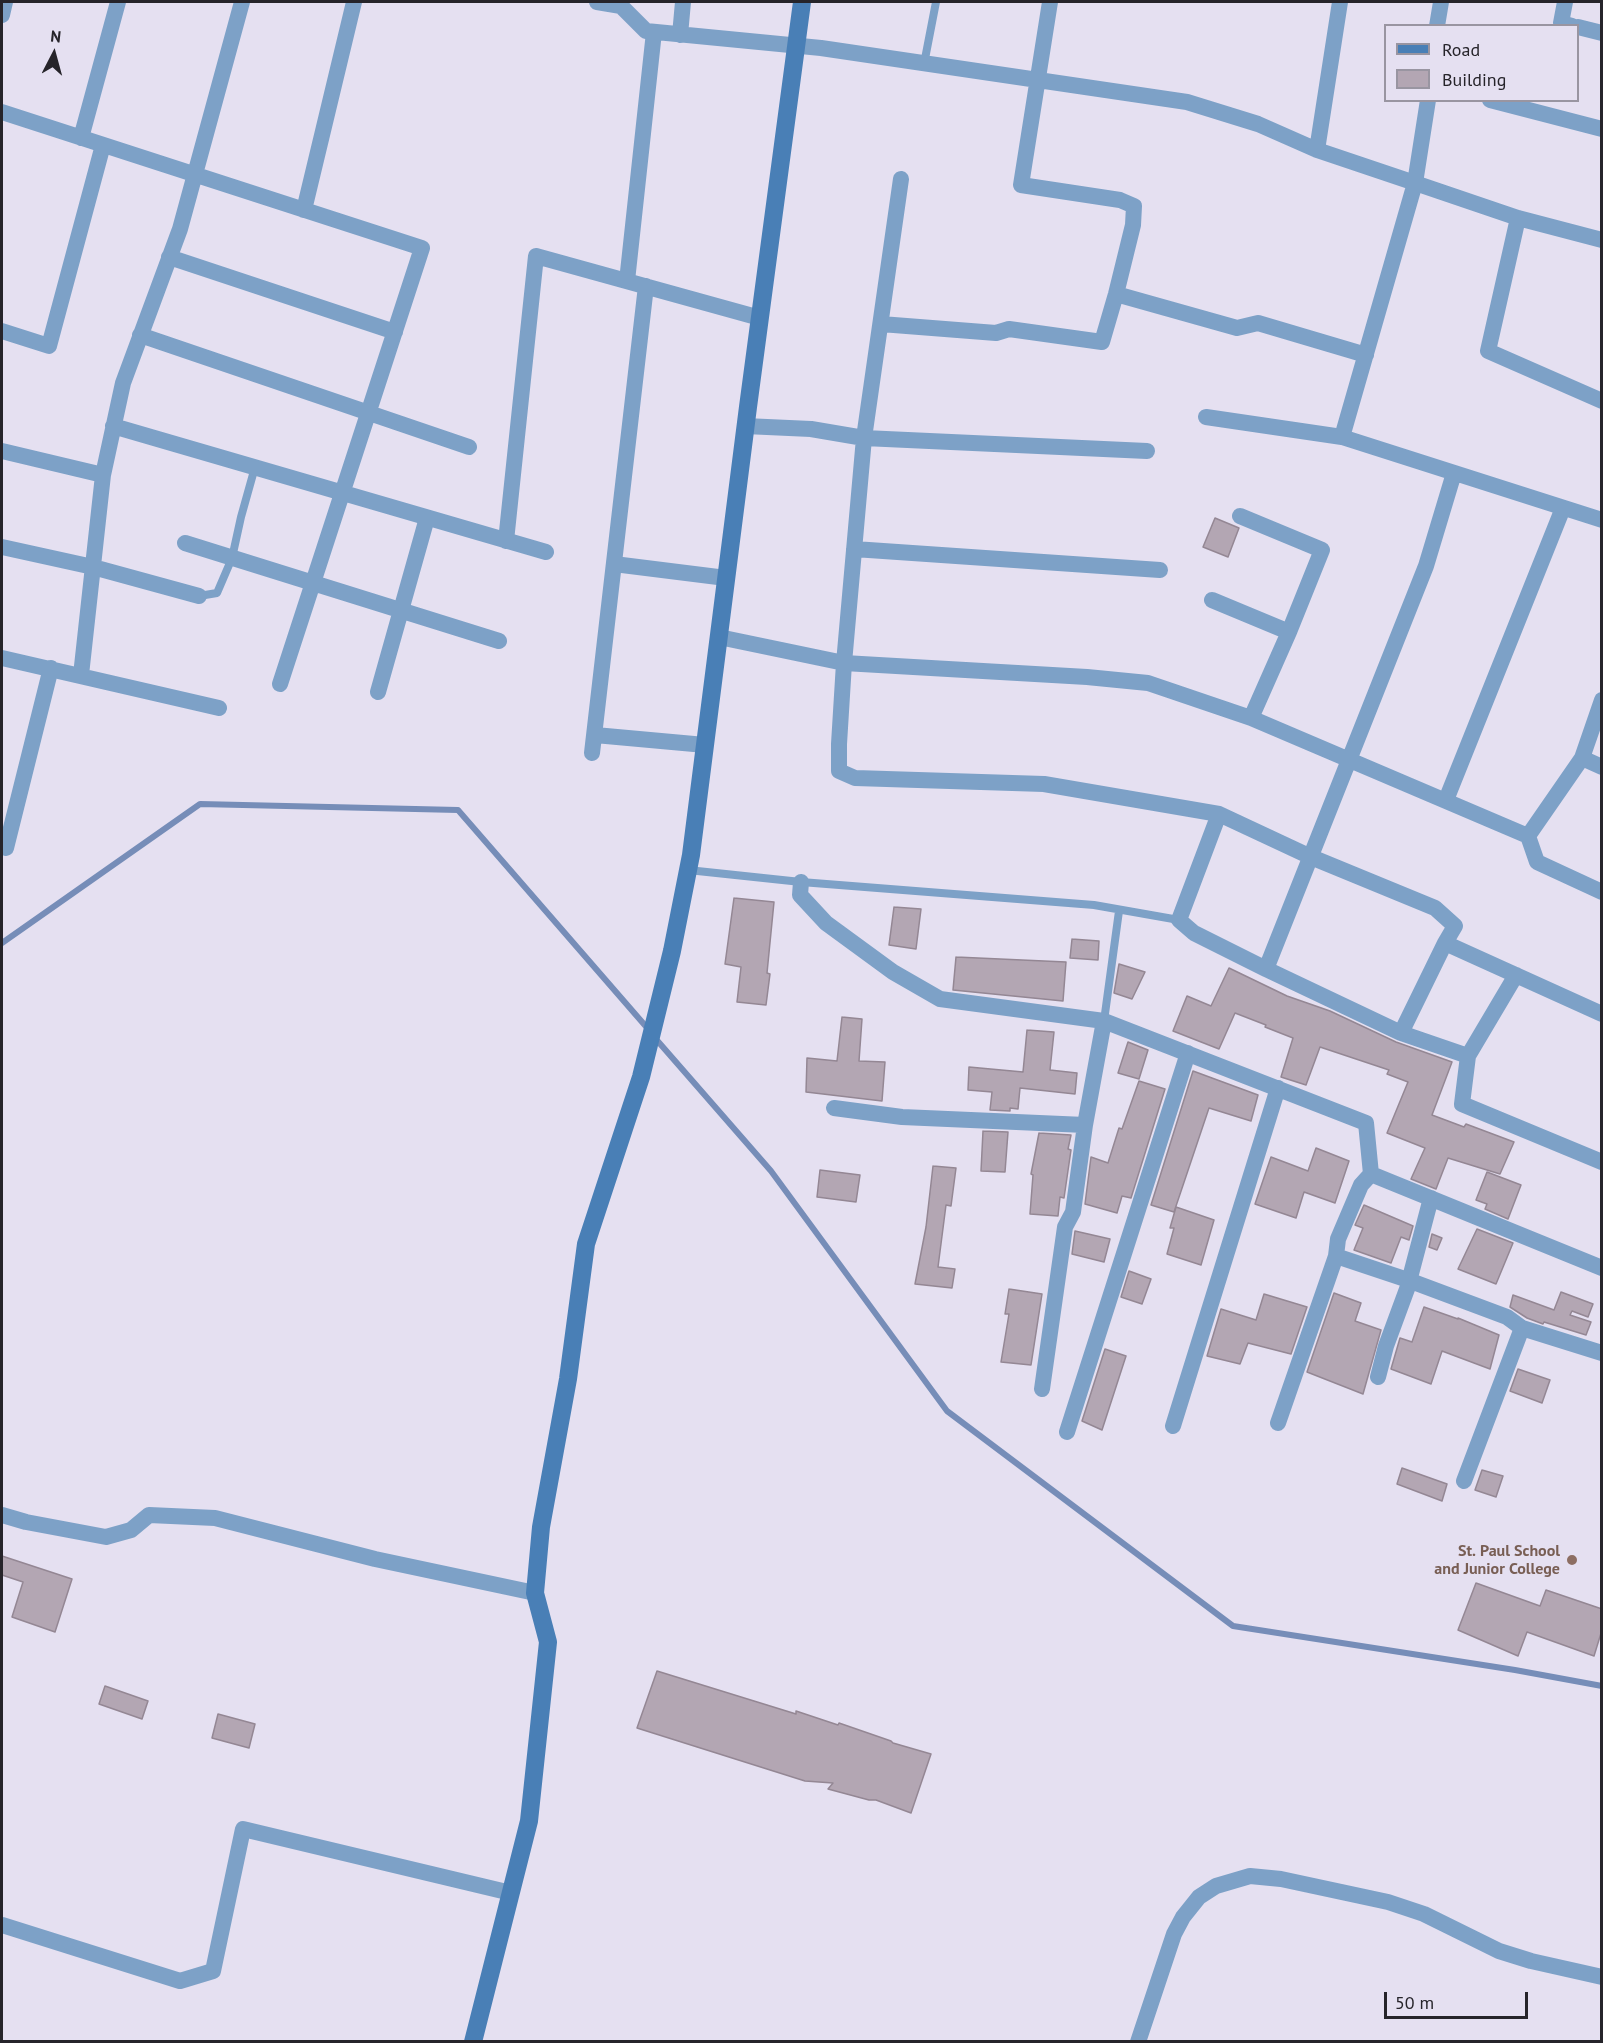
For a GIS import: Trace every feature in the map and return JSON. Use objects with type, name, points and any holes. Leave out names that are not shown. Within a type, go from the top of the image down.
[{"type":"street","points":[[2,15],[5,2]]},
{"type":"street","points":[[81,138],[118,2]]},
{"type":"street","points":[[81,675],[103,475],[123,383],[180,229],[242,2]]},
{"type":"street","points":[[304,210],[354,2]]},
{"type":"street","points":[[597,2],[621,4],[646,31],[821,48],[1187,102],[1258,124],[1317,150],[1518,218],[1602,240]]},
{"type":"street","points":[[680,35],[683,2]]},
{"type":"street","points":[[473,2042],[529,1821],[548,1642],[535,1593],[542,1527],[568,1379],[586,1244],[641,1077],[672,951],[688,870],[802,2]]},
{"type":"street","points":[[881,324],[996,333],[1009,329],[1102,342],[1133,225],[1134,206],[1120,200],[1021,185],[1050,2]]},
{"type":"street","points":[[1317,150],[1340,2]]},
{"type":"street","points":[[1437,24],[1440,2]]},
{"type":"street","points":[[1565,2],[1561,23],[1565,24]]},
{"type":"street","points":[[1579,27],[1602,33]]},
{"type":"street","points":[[627,281],[654,32]]},
{"type":"street","points":[[1342,437],[1415,183],[1428,102]]},
{"type":"street","points":[[1498,102],[1602,129]]},
{"type":"street","points":[[2,112],[422,248],[280,684]]},
{"type":"street","points":[[2,331],[49,346],[103,145]]},
{"type":"street","points":[[901,179],[864,438],[844,663],[839,771],[855,778],[1044,784],[1219,814],[1311,857],[1435,908],[1455,926],[1401,1033]]},
{"type":"street","points":[[1518,218],[1488,351],[1602,400]]},
{"type":"street","points":[[506,541],[536,256],[760,318]]},
{"type":"street","points":[[169,257],[395,332]]},
{"type":"street","points":[[592,753],[646,286]]},
{"type":"street","points":[[1116,294],[1237,328],[1258,323],[1366,355]]},
{"type":"street","points":[[140,335],[469,447]]},
{"type":"street","points":[[1206,417],[1342,437],[1602,520]]},
{"type":"street","points":[[113,426],[546,552]]},
{"type":"street","points":[[745,426],[811,429],[864,438],[1147,451]]},
{"type":"street","points":[[2,450],[103,475]]},
{"type":"street","points":[[1266,969],[1426,566],[1454,473]]},
{"type":"street","points":[[1446,800],[1563,508]]},
{"type":"street","points":[[1240,516],[1322,550],[1251,718]]},
{"type":"street","points":[[378,692],[427,518]]},
{"type":"street","points":[[185,543],[499,641]]},
{"type":"street","points":[[2,547],[93,567],[199,596]]},
{"type":"street","points":[[854,549],[1160,570]]},
{"type":"street","points":[[614,564],[726,578]]},
{"type":"street","points":[[1212,600],[1289,632]]},
{"type":"street","points":[[719,637],[844,663],[1087,676],[1148,683],[1251,718],[1528,836],[1537,862],[1602,892]]},
{"type":"street","points":[[2,658],[219,708]]},
{"type":"street","points":[[6,848],[51,668]]},
{"type":"street","points":[[1528,836],[1582,758],[1602,700]]},
{"type":"street","points":[[595,735],[705,745]]},
{"type":"street","points":[[1582,758],[1602,767]]},
{"type":"street","points":[[1219,814],[1179,920],[1194,933],[1401,1033],[1468,1056]]},
{"type":"street","points":[[801,882],[800,895],[826,923],[893,972],[940,999],[1104,1021],[1366,1123],[1371,1174],[1361,1185],[1338,1239],[1336,1256],[1278,1423]]},
{"type":"street","points":[[1445,943],[1602,1014]]},
{"type":"street","points":[[1516,975],[1468,1056],[1462,1104],[1602,1162]]},
{"type":"street","points":[[1042,1389],[1065,1227],[1073,1212],[1085,1125],[1104,1021]]},
{"type":"street","points":[[1067,1431],[1188,1053]]},
{"type":"street","points":[[1173,1426],[1278,1088]]},
{"type":"street","points":[[834,1108],[902,1117],[1085,1125]]},
{"type":"street","points":[[1371,1174],[1602,1268]]},
{"type":"street","points":[[1378,1377],[1386,1346],[1407,1289],[1431,1198]]},
{"type":"street","points":[[1336,1256],[1507,1317],[1522,1328],[1602,1353]]},
{"type":"street","points":[[1464,1481],[1522,1328]]},
{"type":"street","points":[[2,1515],[26,1522],[106,1537],[131,1530],[149,1515],[215,1518],[375,1559],[535,1593]]},
{"type":"street","points":[[2,1925],[180,1981],[213,1971],[243,1829],[512,1893]]},
{"type":"street","points":[[1138,2042],[1174,1934],[1183,1917],[1199,1897],[1216,1886],[1250,1876],[1281,1879],[1388,1902],[1424,1914],[1499,1951],[1531,1961],[1602,1977]]},
{"type":"lane","points":[[924,64],[936,2]]},
{"type":"lane","points":[[199,596],[217,593],[232,558],[255,467]]},
{"type":"lane","points":[[688,870],[801,882],[1094,905],[1179,920]]},
{"type":"lane","points":[[1104,1021],[1119,911]]},
{"type":"building","points":[[1215,518],[1239,528],[1228,557],[1203,547]]},
{"type":"building","points":[[734,898],[774,902],[766,1005],[737,1002],[741,967],[725,964]]},
{"type":"building","points":[[894,907],[921,909],[916,949],[889,945]]},
{"type":"building","points":[[1072,939],[1099,941],[1098,960],[1070,958]]},
{"type":"building","points":[[956,957],[1066,962],[1063,1001],[953,990]]},
{"type":"building","points":[[1119,964],[1145,972],[1132,999],[1114,993]]},
{"type":"building","points":[[1229,968],[1287,996],[1330,1011],[1396,1042],[1452,1062],[1432,1115],[1464,1127],[1466,1124],[1514,1142],[1500,1174],[1448,1158],[1436,1189],[1411,1179],[1425,1148],[1387,1133],[1408,1082],[1387,1074],[1389,1070],[1320,1047],[1306,1085],[1281,1077],[1293,1038],[1265,1027],[1266,1025],[1235,1013],[1219,1049],[1173,1031],[1187,996],[1211,1006]]},
{"type":"building","points":[[842,1017],[862,1019],[859,1061],[885,1062],[882,1101],[806,1092],[807,1058],[837,1061]]},
{"type":"building","points":[[1027,1030],[1054,1032],[1050,1070],[1077,1073],[1075,1094],[1020,1088],[1018,1109],[990,1110],[992,1092],[968,1090],[969,1067],[1023,1072]]},
{"type":"building","points":[[1128,1042],[1148,1050],[1139,1079],[1118,1073]]},
{"type":"building","points":[[1193,1071],[1258,1095],[1251,1121],[1209,1108],[1174,1212],[1151,1205]]},
{"type":"building","points":[[1139,1081],[1165,1089],[1131,1198],[1122,1196],[1117,1213],[1085,1204],[1091,1157],[1108,1163],[1119,1128],[1122,1129]]},
{"type":"building","points":[[983,1131],[1008,1132],[1005,1172],[981,1171]]},
{"type":"building","points":[[1039,1133],[1071,1135],[1064,1198],[1060,1197],[1058,1216],[1030,1214],[1033,1175],[1031,1174]]},
{"type":"building","points":[[1316,1148],[1349,1161],[1335,1203],[1304,1192],[1296,1218],[1255,1204],[1271,1157],[1308,1171]]},
{"type":"building","points":[[933,1166],[956,1168],[951,1206],[946,1205],[938,1267],[955,1269],[952,1288],[915,1284],[926,1227]]},
{"type":"building","points":[[820,1170],[860,1175],[856,1202],[817,1197]]},
{"type":"building","points":[[1487,1172],[1521,1185],[1508,1219],[1485,1209],[1487,1204],[1476,1200]]},
{"type":"building","points":[[1364,1205],[1413,1226],[1409,1240],[1401,1237],[1391,1263],[1354,1250],[1363,1228],[1355,1225]]},
{"type":"building","points":[[1176,1207],[1214,1220],[1201,1265],[1167,1254],[1174,1228],[1170,1228]]},
{"type":"building","points":[[1477,1229],[1513,1243],[1496,1284],[1458,1269]]},
{"type":"building","points":[[1075,1231],[1110,1239],[1104,1262],[1072,1254]]},
{"type":"building","points":[[1432,1234],[1442,1238],[1437,1250],[1429,1247]]},
{"type":"building","points":[[1129,1271],[1151,1279],[1142,1304],[1121,1297]]},
{"type":"building","points":[[1009,1289],[1042,1294],[1031,1365],[1001,1362],[1009,1314],[1005,1314]]},
{"type":"building","points":[[1561,1292],[1593,1304],[1588,1317],[1572,1311],[1570,1315],[1591,1322],[1586,1335],[1544,1322],[1543,1324],[1527,1318],[1510,1307],[1513,1295],[1554,1310]]},
{"type":"building","points":[[1334,1293],[1361,1303],[1355,1321],[1381,1330],[1363,1394],[1307,1372]]},
{"type":"building","points":[[1264,1294],[1307,1307],[1291,1354],[1248,1343],[1240,1364],[1207,1356],[1221,1309],[1256,1320]]},
{"type":"building","points":[[1424,1307],[1499,1335],[1490,1369],[1442,1351],[1431,1384],[1391,1369],[1400,1338],[1412,1342]]},
{"type":"building","points":[[1105,1349],[1126,1356],[1102,1430],[1082,1421]]},
{"type":"building","points":[[1518,1369],[1550,1380],[1542,1403],[1510,1391]]},
{"type":"building","points":[[1402,1468],[1447,1484],[1442,1501],[1397,1484]]},
{"type":"building","points":[[1482,1470],[1503,1476],[1496,1497],[1475,1490]]},
{"type":"building","points":[[2,1556],[72,1579],[55,1632],[12,1617],[23,1582],[2,1575]]},
{"type":"building","points":[[1476,1583],[1540,1606],[1546,1590],[1602,1609],[1602,1630],[1594,1656],[1527,1632],[1518,1656],[1458,1630]]},
{"type":"building","points":[[657,1671],[796,1714],[796,1711],[838,1725],[839,1723],[931,1754],[911,1813],[876,1800],[828,1789],[833,1783],[805,1781],[637,1728]]},
{"type":"building","points":[[105,1686],[148,1701],[142,1719],[99,1704]]},
{"type":"building","points":[[218,1714],[255,1724],[249,1748],[212,1738]]},
{"type":"waterway","points":[[2,943],[200,804],[458,810],[649,1030]]},
{"type":"waterway","points":[[655,1038],[771,1171],[947,1411],[1233,1626],[1515,1670],[1602,1686]]},
{"type":"place","name":"St. Paul School and Junior College","points":[[1572,1560]]}]
